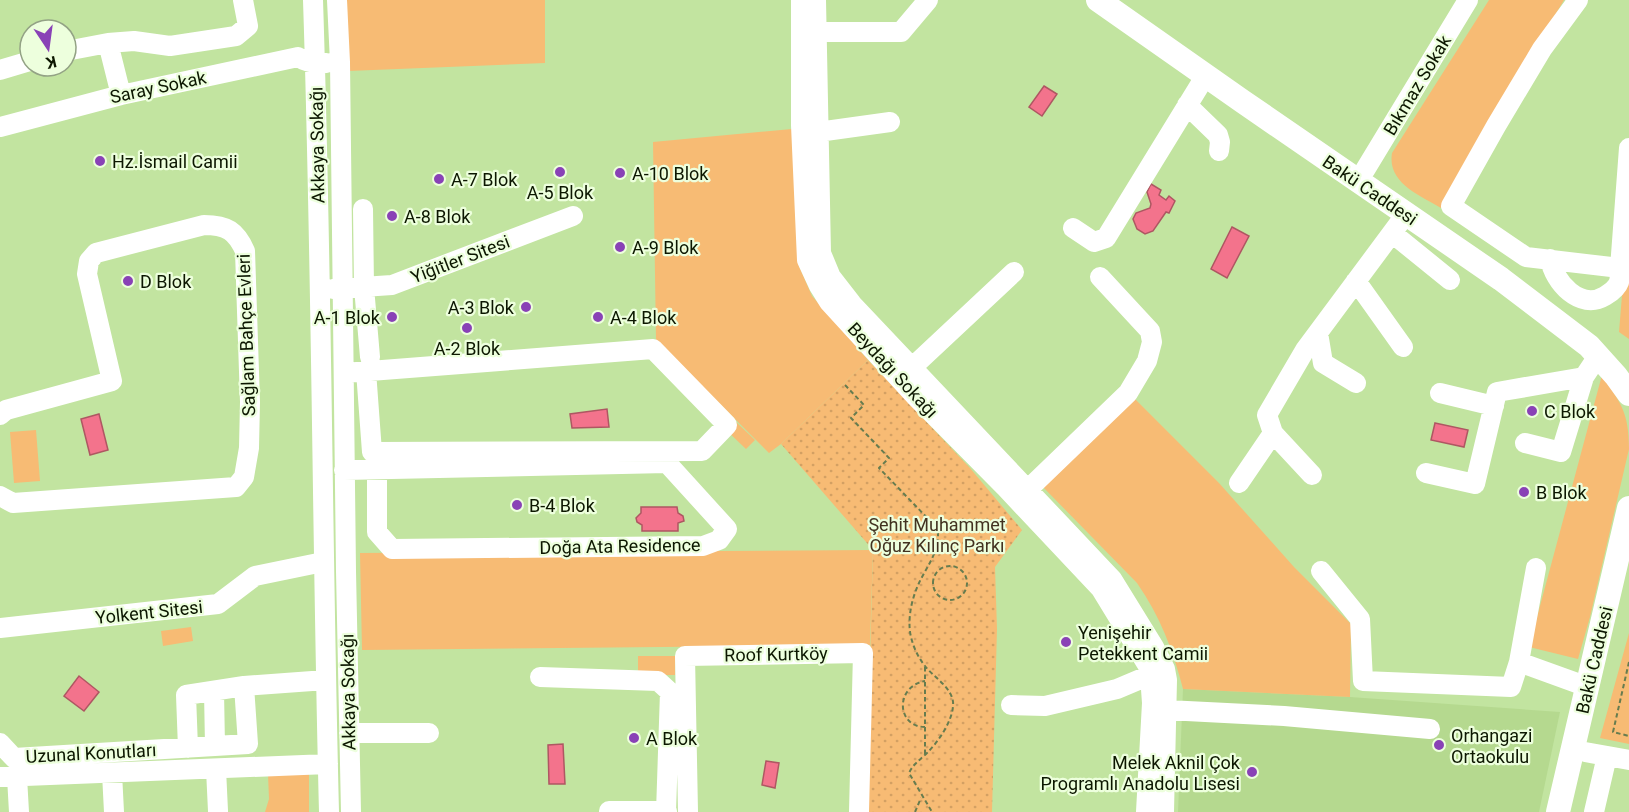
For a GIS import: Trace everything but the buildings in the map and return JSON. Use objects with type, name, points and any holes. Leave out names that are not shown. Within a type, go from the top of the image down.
[{"type":"main road","name":"Bakü Caddesi","points":[[1098,0],[1206,75],[1399,223],[1501,279],[1589,346],[1629,394]]},
{"type":"main road","name":"Bakü Caddesi","points":[[1116,0],[1466,239],[1592,333],[1620,360],[1629,364]]},
{"type":"main road","name":"Bakü Caddesi","points":[[1558,812],[1629,508]]},
{"type":"main road","name":"Bakü Caddesi","points":[[1571,812],[1596,754],[1629,570]]},
{"type":"street","points":[[78,49],[134,41],[170,46],[236,36],[248,26],[243,0]]},
{"type":"street","name":"Akkaya Sokağı","points":[[313,0],[321,290],[323,568],[329,812]]},
{"type":"street","name":"Akkaya Sokağı","points":[[337,0],[340,63],[344,470],[351,812]]},
{"type":"street","name":"Beydağı Sokağı","points":[[801,0],[801,125],[807,260],[829,302],[906,373],[1022,494],[1101,589],[1148,666],[1167,680],[1164,812]]},
{"type":"street","name":"Beydağı Sokağı","points":[[816,0],[821,253],[831,277],[906,373]]},
{"type":"street","points":[[816,32],[901,32],[928,0]]},
{"type":"street","name":"Bıkmaz Sokak","points":[[1365,170],[1468,0]]},
{"type":"street","points":[[1578,0],[1542,49],[1451,207],[1526,257],[1620,268]]},
{"type":"street","points":[[108,43],[121,94]]},
{"type":"street","name":"Saray Sokak","points":[[0,127],[121,94],[298,57],[315,64],[340,63]]},
{"type":"street","points":[[0,70],[18,65]]},
{"type":"street","points":[[1073,228],[1094,242],[1106,238],[1206,75]]},
{"type":"street","points":[[1186,105],[1218,135],[1219,151]]},
{"type":"street","points":[[818,132],[890,122]]},
{"type":"street","points":[[1550,259],[1552,268],[1563,286],[1575,296],[1597,300],[1614,289],[1618,283],[1620,268],[1629,148]]},
{"type":"street","points":[[344,373],[368,364],[653,349],[727,425],[702,451],[372,452],[368,364],[364,287],[363,209]]},
{"type":"street","name":"Yiğitler Sitesi","points":[[343,289],[392,285],[573,216]]},
{"type":"street","points":[[1312,475],[1273,433],[1267,415],[1305,350],[1399,223],[1450,280]]},
{"type":"street","name":"Sağlam Bahçe Evleri","points":[[0,416],[6,410],[112,381],[87,274],[89,261],[96,253],[204,225],[219,225],[230,231],[240,241],[245,251],[250,402],[249,448],[243,477],[236,487],[13,503],[0,496]]},
{"type":"street","points":[[906,373],[1014,272]]},
{"type":"street","points":[[1022,494],[1128,393],[1147,361],[1152,342],[1150,331],[1100,277]]},
{"type":"street","points":[[1356,281],[1403,347]]},
{"type":"street","points":[[321,290],[343,289]]},
{"type":"street","points":[[1318,333],[1323,363],[1356,383]]},
{"type":"street","points":[[1525,443],[1561,452],[1584,376],[1598,356]]},
{"type":"street","points":[[1426,472],[1475,484],[1497,392],[1584,376]]},
{"type":"street","points":[[1440,393],[1494,406]]},
{"type":"street","points":[[1239,483],[1273,433]]},
{"type":"street","name":"Doğa Ata Residence","points":[[344,470],[667,463],[727,530],[718,540],[703,546],[392,549],[377,532],[377,470]]},
{"type":"street","points":[[323,568],[346,571]]},
{"type":"street","name":"Yolkent Sitesi","points":[[0,628],[218,604],[255,576],[323,568]]},
{"type":"street","points":[[1320,571],[1360,619],[1363,681],[1511,687],[1519,662],[1536,568]]},
{"type":"street","name":"Roof Kurtköy","points":[[688,812],[686,656],[863,653],[859,812]]},
{"type":"street","points":[[1519,662],[1587,687]]},
{"type":"street","points":[[1011,705],[1045,706],[1117,689],[1157,672]]},
{"type":"street","name":"Beydağı Sokağı","points":[[1146,812],[1152,703],[1157,672]]},
{"type":"street","points":[[540,677],[658,681],[670,692],[666,811],[609,811]]},
{"type":"street","points":[[188,747],[186,695],[244,686],[326,680]]},
{"type":"street","name":"Uzunal Konutları","points":[[0,743],[14,758],[248,744],[244,686]]},
{"type":"street","points":[[214,691],[215,746]]},
{"type":"street","points":[[1167,710],[1284,716],[1430,729]]},
{"type":"street","points":[[349,733],[429,733]]},
{"type":"street","points":[[1594,812],[1596,754],[1629,760]]},
{"type":"street","points":[[19,812],[9,777],[327,764]]},
{"type":"street","points":[[216,769],[218,811]]},
{"type":"street","points":[[112,773],[114,812]]},
{"type":"path","points":[[845,385],[864,405],[851,418],[889,458],[879,468],[938,531],[937,545],[918,585],[910,613],[911,636],[915,649],[925,666],[950,693],[953,700],[953,706],[942,733],[909,773],[932,812]]},
{"type":"path","points":[[954,566],[964,573],[967,584],[963,595],[952,600],[937,595],[933,585],[938,571],[954,566]]},
{"type":"path","points":[[1629,662],[1612,732],[1629,736]]},
{"type":"path","points":[[925,666],[925,755]]},
{"type":"path","points":[[925,681],[918,682],[909,688],[904,696],[903,705],[908,719],[917,726],[925,727]]},
{"type":"path","points":[[1623,688],[1629,690]]},
{"type":"path","points":[[915,812],[922,796]]},
{"type":"shaded area","points":[[1044,86],[1057,94],[1042,116],[1029,107]]},
{"type":"shaded area","points":[[1151,184],[1161,190],[1159,195],[1166,200],[1169,196],[1175,201],[1169,213],[1166,212],[1153,231],[1145,234],[1137,229],[1133,219],[1136,213],[1150,208],[1147,192]]},
{"type":"shaded area","points":[[1232,227],[1249,236],[1227,278],[1211,269]]},
{"type":"shaded area","points":[[607,409],[609,427],[572,428],[570,414]]},
{"type":"shaded area","points":[[99,414],[108,450],[90,455],[81,419]]},
{"type":"shaded area","points":[[1435,423],[1468,430],[1464,447],[1431,440]]},
{"type":"shaded area","points":[[641,507],[677,507],[684,521],[678,523],[678,531],[642,531],[642,525],[637,522],[636,518],[641,513]]},
{"type":"shaded area","points":[[79,676],[99,692],[84,711],[64,696]]},
{"type":"shaded area","points":[[1183,689],[1350,697],[1560,712],[1539,812],[1178,812]]},
{"type":"shaded area","points":[[563,744],[565,784],[549,784],[548,745]]},
{"type":"shaded area","points":[[766,761],[779,763],[775,788],[762,785]]},
{"type":"green space","points":[[346,0],[545,0],[545,63],[348,71]]},
{"type":"green space","points":[[1489,0],[1564,0],[1441,208],[1415,193],[1400,180],[1392,163],[1392,153]]},
{"type":"green space","points":[[792,129],[799,266],[812,296],[868,360],[769,453],[656,340],[653,142]]},
{"type":"green space","points":[[1629,210],[1629,339],[1619,332]]},
{"type":"green space","name":"Şehit Muhammet Oğuz Kılınç Parkı","points":[[868,360],[970,468],[1022,530],[995,567],[997,629],[992,812],[866,812],[873,550],[781,444]]},
{"type":"green space","points":[[1602,375],[1623,409],[1629,436],[1629,449],[1578,659],[1529,647]]},
{"type":"green space","points":[[1135,399],[1219,483],[1294,567],[1351,624],[1350,697],[1183,689],[1165,634],[1137,583],[1042,486]]},
{"type":"green space","points":[[735,421],[755,440],[746,449],[726,430]]},
{"type":"green space","points":[[36,430],[40,481],[14,483],[10,432]]},
{"type":"green space","points":[[873,550],[870,645],[362,650],[360,553]]},
{"type":"green space","points":[[191,627],[193,641],[163,646],[161,631]]},
{"type":"green space","points":[[1629,633],[1629,744],[1600,738]]},
{"type":"green space","points":[[638,656],[675,656],[675,675],[638,675]]},
{"type":"green space","points":[[309,772],[309,812],[265,812],[269,799],[268,774]]},
{"type":"place","name":"Hz.İsmail Camii","points":[[100,161]]},
{"type":"place","name":"A-5 Blok","points":[[560,172]]},
{"type":"place","name":"A-10 Blok","points":[[620,173]]},
{"type":"place","name":"A-7 Blok","points":[[439,179]]},
{"type":"place","name":"A-8 Blok","points":[[392,216]]},
{"type":"place","name":"A-9 Blok","points":[[620,247]]},
{"type":"place","name":"D Blok","points":[[128,281]]},
{"type":"place","name":"A-3 Blok","points":[[526,307]]},
{"type":"place","name":"A-1 Blok","points":[[392,317]]},
{"type":"place","name":"A-4 Blok","points":[[598,317]]},
{"type":"place","name":"A-2 Blok","points":[[467,328]]},
{"type":"place","name":"C Blok","points":[[1532,411]]},
{"type":"place","name":"B Blok","points":[[1524,492]]},
{"type":"place","name":"B-4 Blok","points":[[517,505]]},
{"type":"place","name":"Yenişehir Petekkent Camii","points":[[1066,642]]},
{"type":"place","name":"A Blok","points":[[634,738]]},
{"type":"place","name":"Orhangazi Ortaokulu","points":[[1439,745]]},
{"type":"place","name":"Melek Aknil Çok Programlı Anadolu Lisesi","points":[[1252,772]]}]
